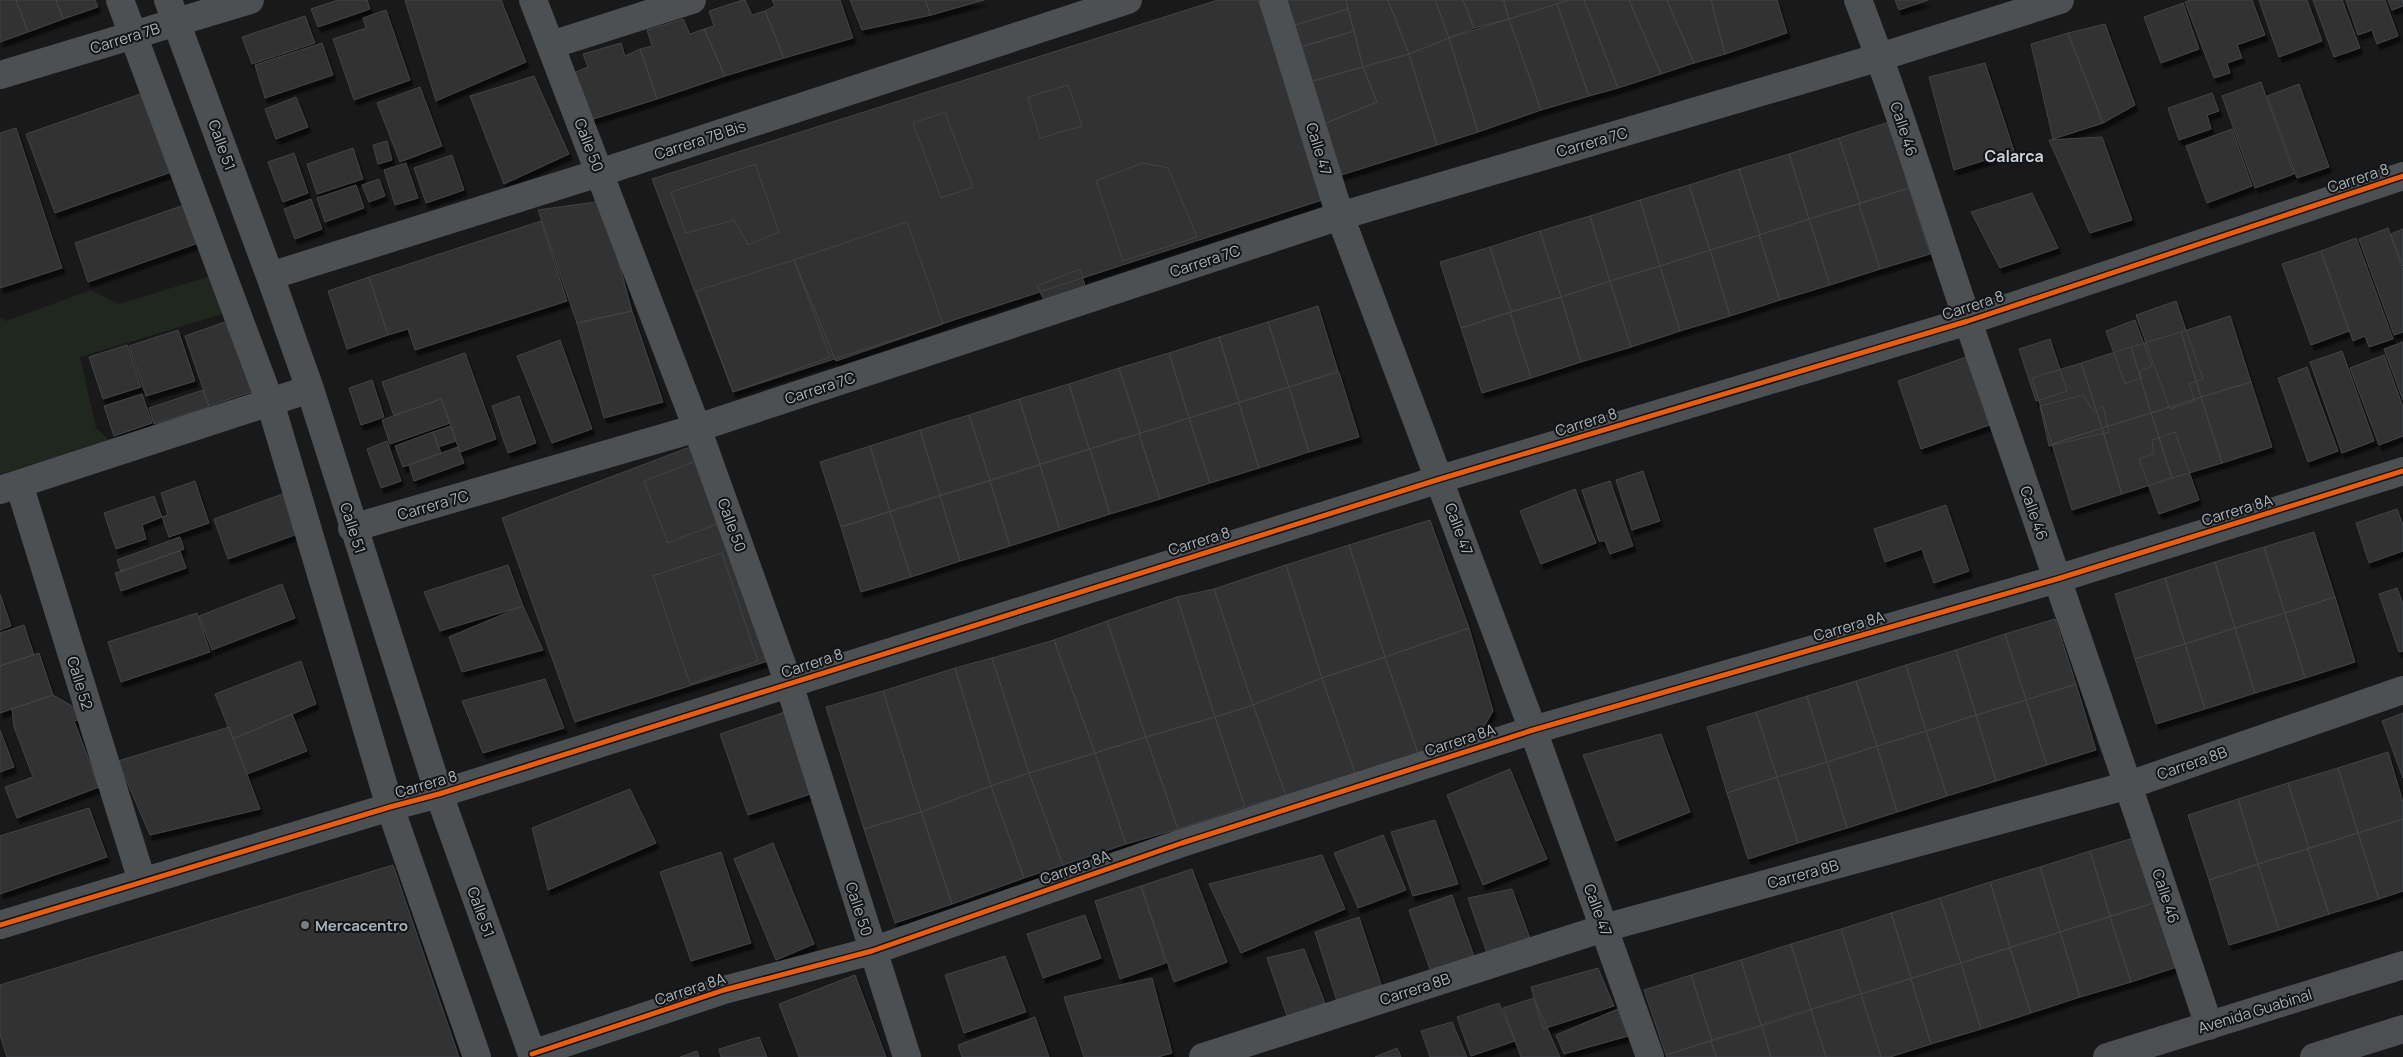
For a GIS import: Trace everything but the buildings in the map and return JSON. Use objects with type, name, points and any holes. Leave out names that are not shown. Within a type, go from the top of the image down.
[{"type":"main road","name":"Avenida Guabinal","points":[[2107,1057],[2403,965]]},
{"type":"main road","points":[[2314,1057],[2403,1029]]},
{"type":"street","points":[[120,0],[270,402],[390,807],[477,1057]]},
{"type":"street","name":"Carrera 7B","points":[[0,75],[133,36],[172,11],[250,0]]},
{"type":"street","name":"Calle 50","points":[[533,0],[697,428],[789,684],[907,1057]]},
{"type":"street","points":[[551,46],[692,0]]},
{"type":"street","name":"Carrera 7B Bis","points":[[270,276],[599,172],[1128,0]]},
{"type":"street","name":"Calle 47","points":[[1272,0],[1340,216],[1440,478],[1533,730],[1650,1057]]},
{"type":"street","name":"Calle 46","points":[[1858,0],[1880,57],[1968,321],[2129,784],[2210,1026]]},
{"type":"street","name":"Carrera 7C","points":[[352,528],[697,428],[1340,216],[1880,57],[2060,0]]},
{"type":"street","name":"Calle 51","points":[[172,11],[310,389],[352,528],[439,794],[532,1056]]},
{"type":"street","name":"Carrera 8","points":[[0,924],[439,794],[1440,478],[1968,321],[2403,176]]},
{"type":"street","points":[[9,487],[310,389]]},
{"type":"street","name":"Carrera 8A","points":[[532,1056],[724,990],[872,951],[1182,843],[1533,730],[2057,579],[2403,471]]},
{"type":"street","name":"Calle 52","points":[[9,487],[142,881]]},
{"type":"street","name":"Carrera 8B","points":[[1203,1057],[1604,928],[2129,784],[2403,690]]},
{"type":"shaded area","points":[[214,275],[229,312],[80,357],[96,428],[109,440],[0,475],[0,318],[6,321],[91,290],[119,304]]},
{"type":"cycle path","points":[[0,925],[390,807],[439,794],[1440,479],[1968,321],[2403,176]]},
{"type":"cycle path","points":[[532,1054],[724,990],[872,951],[1182,843],[1533,730],[2057,579],[2403,471]]},
{"type":"place","name":"Mercacentro","points":[[305,925]]},
{"type":"district","name":"Calarca","points":[[2014,156]]}]
